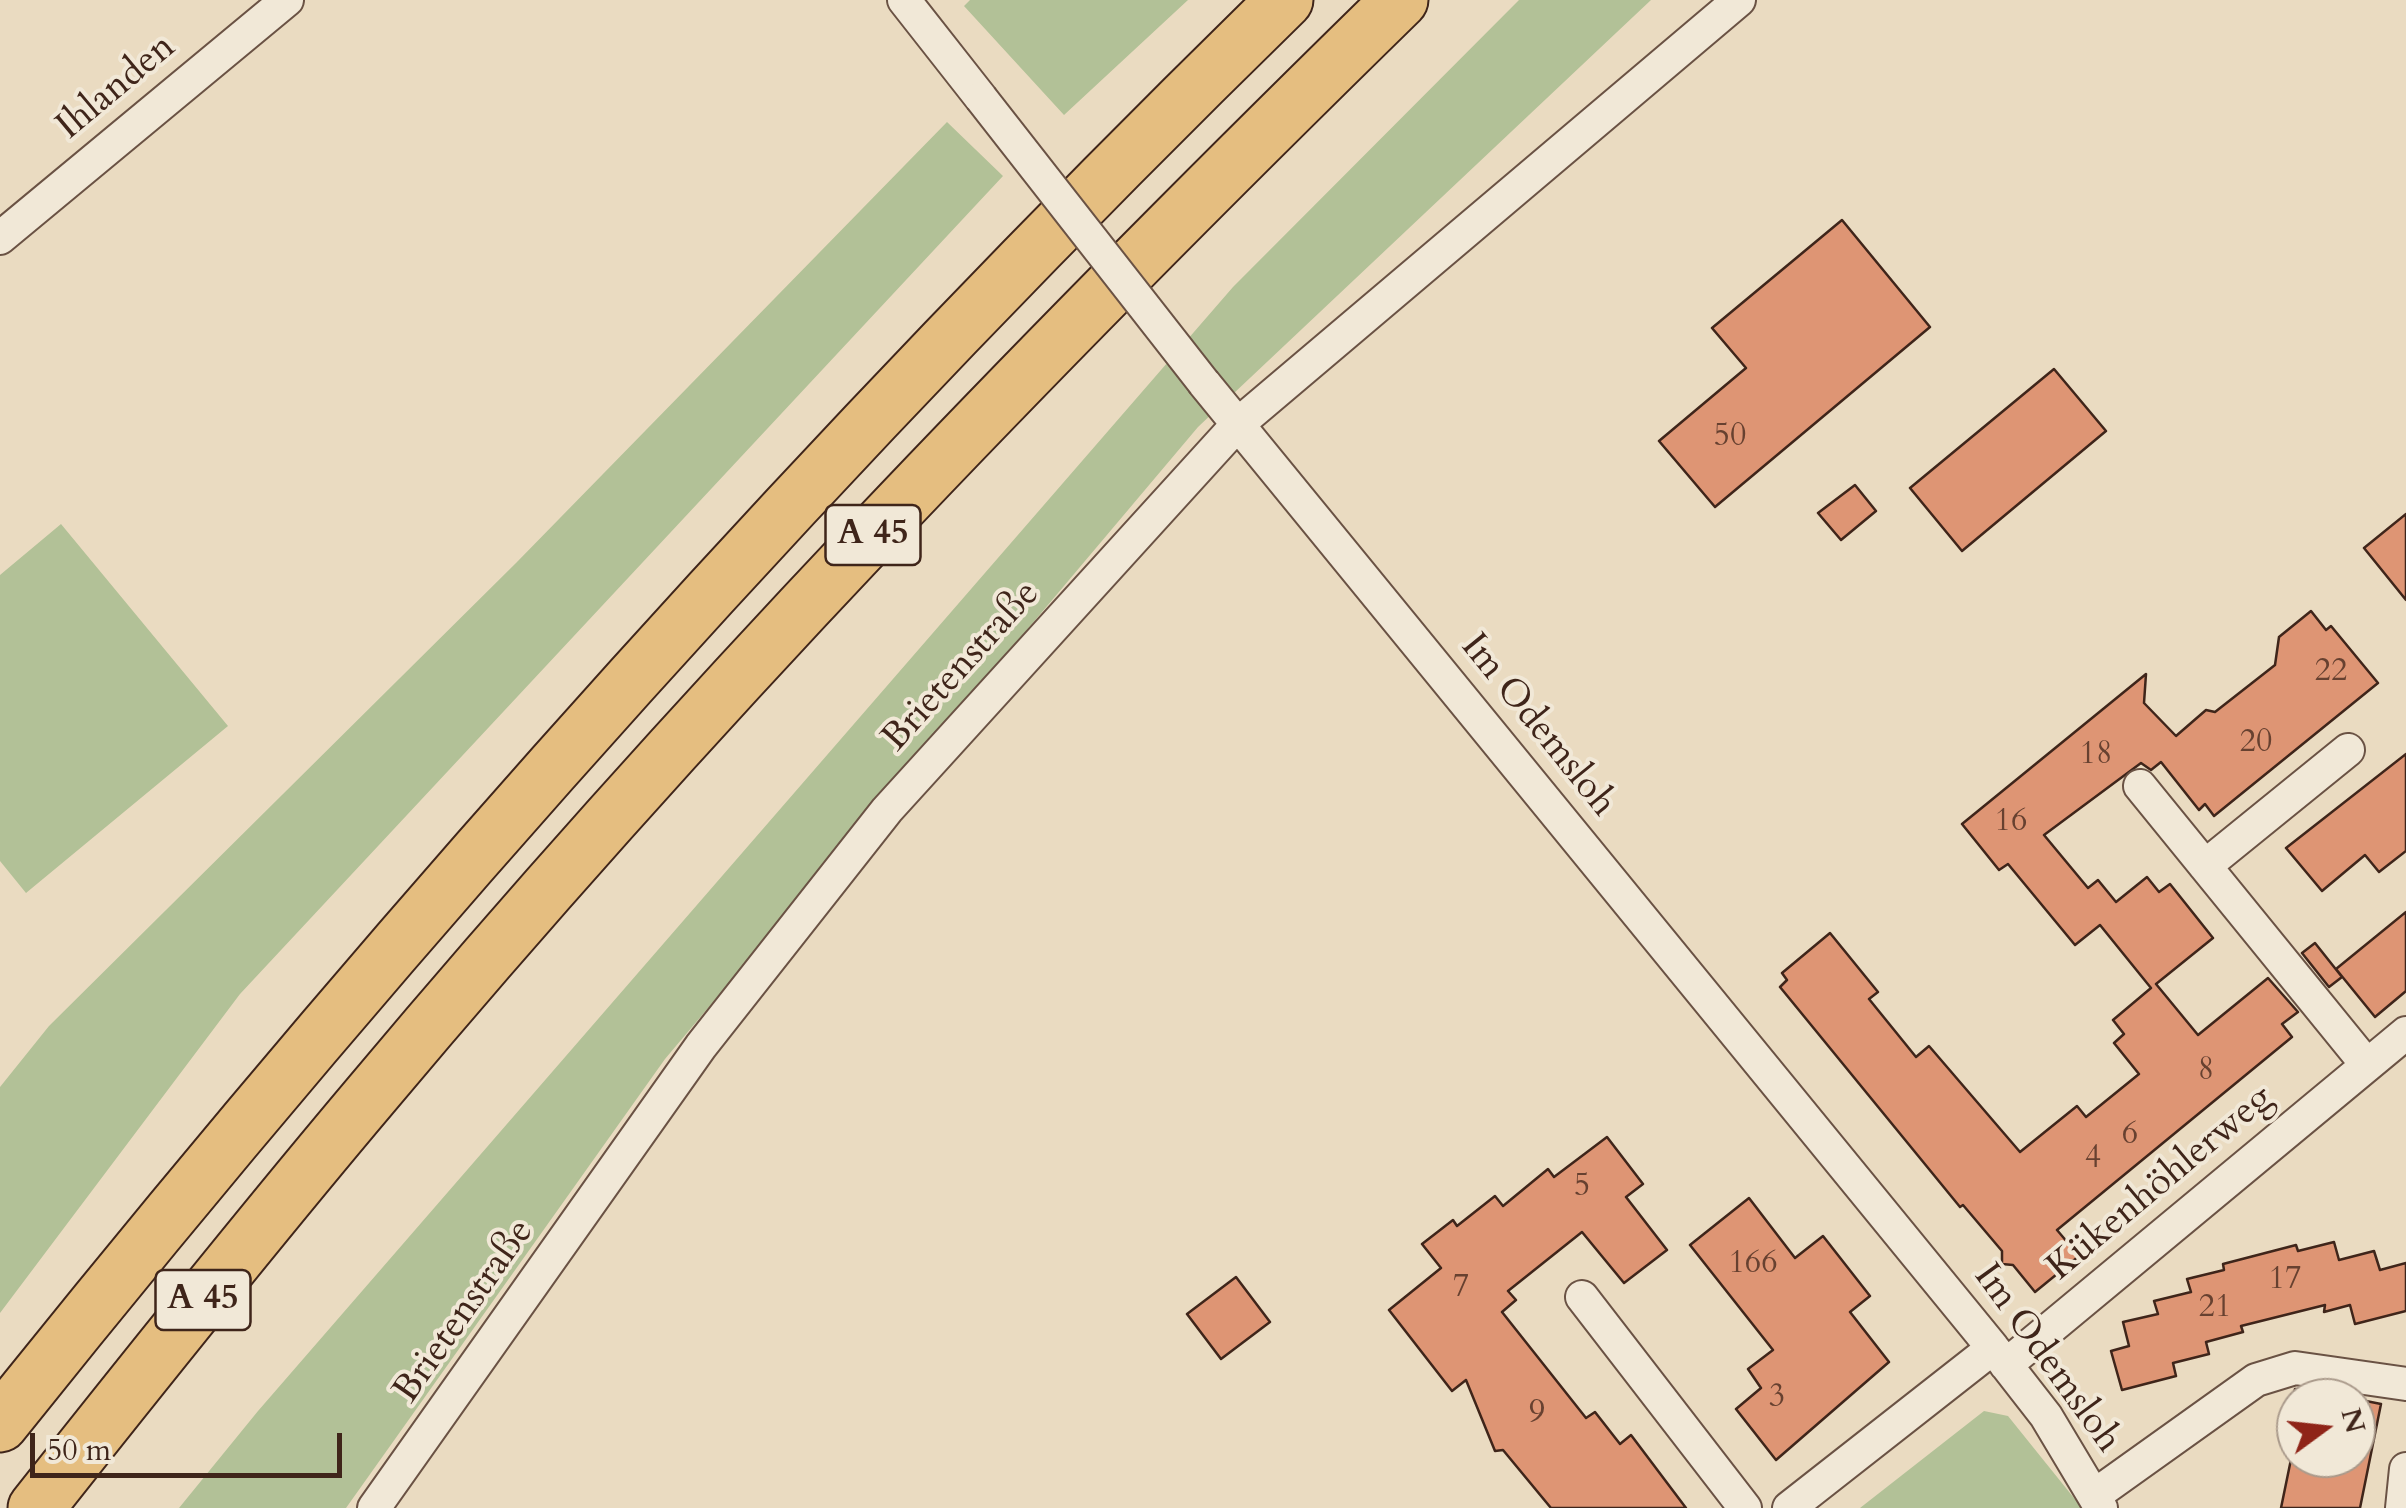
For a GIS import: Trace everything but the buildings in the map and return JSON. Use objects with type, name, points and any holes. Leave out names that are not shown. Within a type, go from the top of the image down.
[{"type":"highway","name":"A 45","points":[[0,1424],[212,1162],[664,640],[877,414],[1284,0]]},
{"type":"highway","name":"A 45","points":[[36,1508],[372,1093],[742,676],[940,464],[1206,190],[1400,0]]},
{"type":"street","name":"Ihlanden","points":[[0,238],[286,0]]},
{"type":"street","name":"Im Odemsloh","points":[[904,0],[1237,425],[2000,1356],[2046,1416],[2098,1502]]},
{"type":"street","name":"Brietenstraße","points":[[374,1508],[701,1046],[887,810],[1237,425],[1740,0]]},
{"type":"street","points":[[2206,866],[2348,750]]},
{"type":"street","points":[[2140,786],[2367,1065]]},
{"type":"street","name":"Kükenhöhlerweg","points":[[1789,1508],[2000,1356],[2406,1033]]},
{"type":"street","points":[[1582,1297],[1745,1508]]},
{"type":"street","points":[[2098,1502],[2256,1380],[2295,1368],[2406,1384]]},
{"type":"street","points":[[2402,1508],[2406,1469]]},
{"type":"green space","points":[[970,0],[1188,0],[1064,115],[964,6]]},
{"type":"green space","points":[[1519,0],[1651,0],[1198,427],[665,1059],[346,1508],[179,1508],[258,1411],[1233,287]]},
{"type":"green space","points":[[947,122],[1003,176],[240,994],[0,1313],[0,1087],[49,1026],[516,563]]},
{"type":"green space","points":[[61,524],[228,726],[26,893],[0,861],[0,575]]},
{"type":"green space","points":[[1984,1411],[2008,1416],[2082,1508],[1860,1508]]}]
